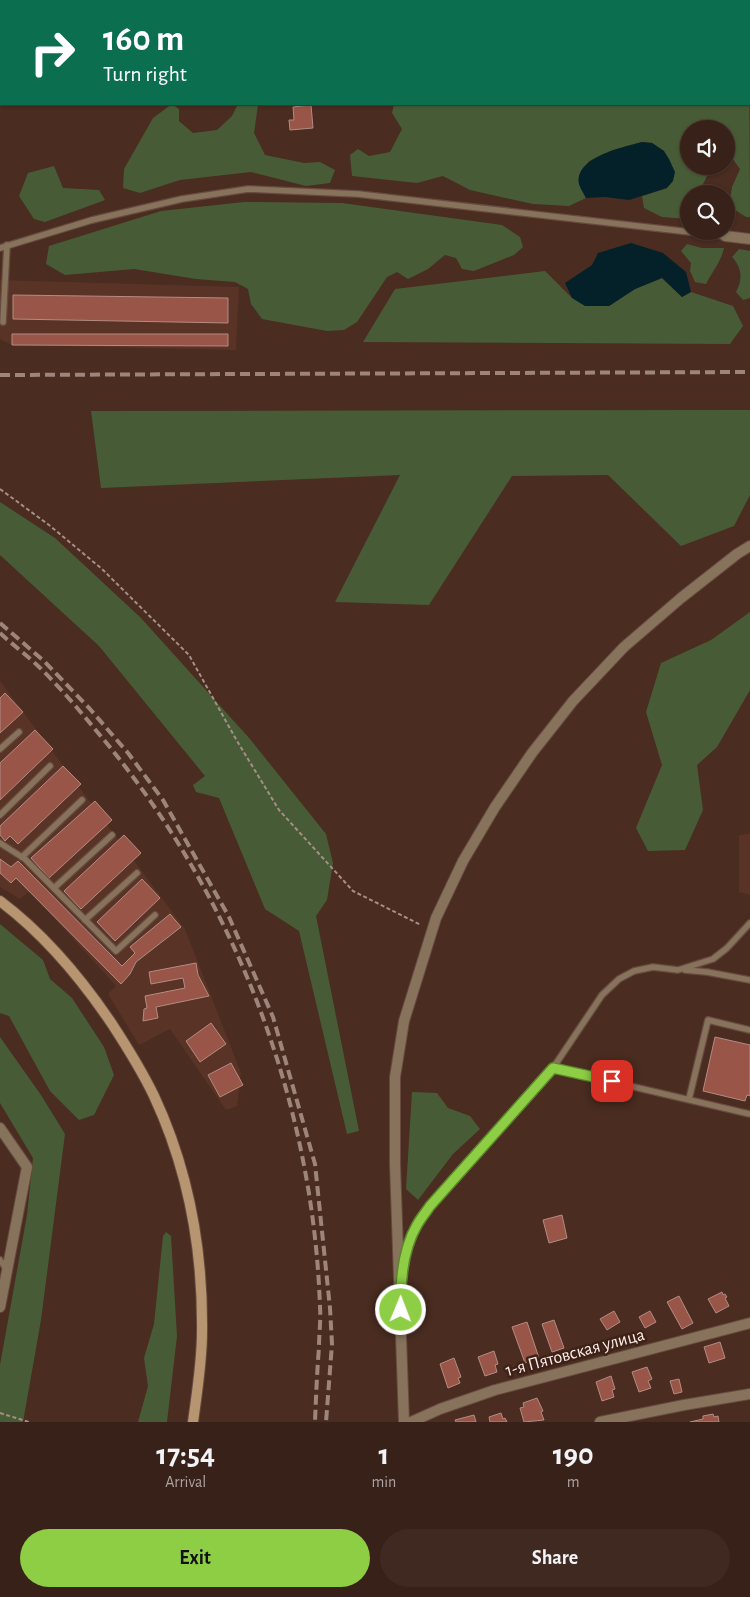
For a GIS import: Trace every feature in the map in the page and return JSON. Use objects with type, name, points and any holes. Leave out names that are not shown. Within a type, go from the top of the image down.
[{"type":"street","points":[[735,237],[750,239]]},
{"type":"street","points":[[404,1422],[395,1164],[395,1077],[404,1021],[436,918],[463,861],[495,807],[532,753],[573,701],[624,647],[681,598],[750,546]]},
{"type":"street","points":[[0,901],[42,937],[70,968],[98,1004],[154,1095],[171,1138],[187,1187],[196,1235],[201,1283],[202,1333],[193,1422]]},
{"type":"street","points":[[0,1128],[27,1167],[0,1307]]},
{"type":"street","name":"1-я Пятовская улица","points":[[411,1422],[440,1409],[495,1390],[750,1323]]},
{"type":"street","points":[[600,1422],[750,1394]]},
{"type":"lane","points":[[0,248],[92,220],[155,205],[248,189],[358,194],[680,231]]},
{"type":"lane","points":[[3,322],[7,245]]},
{"type":"lane","points":[[0,749],[19,732]]},
{"type":"lane","points":[[0,814],[50,766]]},
{"type":"lane","points":[[22,857],[82,800]]},
{"type":"lane","points":[[54,888],[112,835]]},
{"type":"lane","points":[[0,843],[22,857],[116,951],[155,915]]},
{"type":"lane","points":[[85,920],[136,873]]},
{"type":"lane","points":[[678,970],[713,959],[727,948],[750,923]]},
{"type":"lane","points":[[400,1291],[407,1251],[416,1226],[430,1206],[553,1068],[602,995],[620,979],[634,971],[653,968],[707,972],[750,980]]},
{"type":"lane","points":[[689,1099],[708,1020],[750,1030]]},
{"type":"lane","points":[[553,1068],[750,1114]]},
{"type":"lane","points":[[0,1260],[7,1270]]},
{"type":"path","points":[[0,489],[49,525],[102,570],[189,655],[237,741],[279,810],[353,891],[432,930]]},
{"type":"path","points":[[0,1413],[29,1422]]},
{"type":"shaded area","points":[[0,280],[239,287],[236,350],[12,345],[0,339]]},
{"type":"shaded area","points":[[0,681],[185,929],[241,1073],[237,1106],[226,1110],[170,1029],[139,1045],[108,994],[116,986],[30,891],[20,899],[0,887]]},
{"type":"shaded area","points":[[750,834],[750,895],[739,892],[739,835]]},
{"type":"green space","points":[[173,105],[179,109],[179,121],[193,133],[217,130],[232,116],[238,105],[258,105],[254,133],[265,155],[304,163],[320,162],[335,170],[330,183],[306,186],[251,172],[180,180],[140,193],[123,188],[124,169],[153,118]]},
{"type":"green space","points":[[394,105],[749,105],[750,217],[746,217],[735,210],[735,185],[733,185],[740,169],[735,162],[735,120],[680,120],[680,175],[708,175],[702,185],[680,185],[680,218],[662,217],[644,208],[642,196],[667,188],[664,151],[652,143],[642,142],[613,150],[589,161],[580,174],[579,184],[586,198],[569,206],[533,204],[470,190],[443,176],[417,183],[352,176],[350,155],[358,149],[369,156],[390,152],[402,129],[392,113]]},
{"type":"green space","points":[[54,166],[63,188],[99,190],[105,200],[45,222],[34,219],[19,196],[28,173]]},
{"type":"green space","points":[[244,202],[342,203],[502,225],[520,237],[523,247],[514,255],[474,271],[462,269],[456,258],[445,255],[428,269],[408,279],[397,272],[387,277],[357,322],[344,330],[327,331],[262,319],[251,304],[248,289],[235,282],[196,279],[134,269],[65,275],[46,264],[49,246],[161,211]]},
{"type":"green space","points":[[687,244],[702,248],[724,248],[719,262],[706,284],[695,282],[690,271],[691,263],[681,251]]},
{"type":"green space","points":[[739,249],[750,251],[750,298],[743,300],[736,292],[740,283],[740,269],[732,257]]},
{"type":"green space","points":[[545,271],[572,298],[609,306],[635,289],[662,278],[682,297],[691,292],[733,306],[743,326],[730,344],[363,342],[395,289]]},
{"type":"green space","points":[[750,410],[750,495],[734,526],[681,546],[608,475],[512,476],[429,605],[335,602],[400,475],[101,488],[91,411]]},
{"type":"green space","points":[[0,502],[55,538],[141,618],[250,739],[326,834],[333,863],[327,900],[316,916],[359,1131],[347,1134],[299,931],[265,909],[219,798],[196,792],[193,785],[205,776],[99,646],[0,555]]},
{"type":"green space","points":[[750,612],[750,690],[717,747],[697,765],[703,810],[685,850],[648,851],[636,828],[662,765],[646,712],[661,663],[711,640]]},
{"type":"green space","points":[[0,924],[43,960],[50,979],[72,998],[104,1047],[114,1075],[94,1115],[79,1120],[50,1091],[9,1016],[0,1013]]},
{"type":"green space","points":[[0,1037],[41,1095],[65,1134],[41,1320],[23,1422],[0,1422],[0,1365],[27,1215],[33,1158],[0,1103]]},
{"type":"green space","points":[[412,1092],[437,1093],[448,1108],[470,1116],[480,1129],[453,1154],[418,1200],[406,1189]]},
{"type":"green space","points":[[166,1232],[171,1236],[177,1336],[167,1422],[138,1422],[148,1386],[144,1358],[154,1324],[163,1236]]},
{"type":"water","points":[[642,142],[652,143],[664,151],[669,159],[675,172],[673,181],[667,188],[629,200],[605,197],[586,198],[579,184],[580,175],[584,167],[592,160],[613,150]]},
{"type":"water","points":[[631,243],[663,253],[686,272],[691,292],[682,297],[662,278],[635,289],[609,306],[585,306],[572,298],[565,283],[592,265],[598,253]]},
{"type":"building","points":[[311,105],[313,128],[290,130],[289,120],[294,120],[293,107]]},
{"type":"building","points":[[13,295],[228,298],[228,323],[13,319]]},
{"type":"building","points":[[12,334],[228,334],[228,346],[12,345]]},
{"type":"building","points":[[5,693],[23,712],[0,733],[0,698]]},
{"type":"building","points":[[35,730],[53,749],[0,800],[0,763]]},
{"type":"building","points":[[63,766],[81,784],[18,844],[10,836],[5,841],[0,835],[0,826]]},
{"type":"building","points":[[95,801],[112,820],[49,878],[31,858]]},
{"type":"building","points":[[124,835],[141,853],[81,909],[64,891]]},
{"type":"building","points":[[0,859],[11,867],[18,861],[122,966],[135,953],[130,947],[170,914],[181,927],[136,962],[130,974],[121,984],[16,878],[11,883],[0,873]]},
{"type":"building","points":[[142,879],[160,898],[115,941],[97,922]]},
{"type":"building","points":[[196,963],[198,975],[209,996],[156,1007],[158,1018],[143,1021],[144,1009],[147,1008],[145,996],[185,988],[183,978],[151,984],[149,972]]},
{"type":"building","points":[[211,1023],[226,1044],[200,1062],[186,1041]]},
{"type":"building","points":[[715,1037],[750,1045],[750,1096],[747,1095],[745,1101],[703,1091]]},
{"type":"building","points":[[231,1063],[243,1085],[220,1097],[208,1075]]},
{"type":"building","points":[[562,1215],[567,1238],[549,1243],[543,1220]]},
{"type":"building","points":[[722,1292],[727,1297],[725,1298],[729,1306],[716,1313],[708,1299]]},
{"type":"building","points":[[679,1296],[693,1323],[682,1329],[667,1302]]},
{"type":"building","points":[[614,1311],[620,1322],[607,1330],[600,1319]]},
{"type":"building","points":[[650,1311],[656,1322],[645,1328],[639,1317]]},
{"type":"building","points":[[554,1320],[564,1348],[552,1352],[542,1324]]},
{"type":"building","points":[[527,1322],[539,1358],[525,1363],[512,1327]]},
{"type":"building","points":[[720,1342],[725,1358],[709,1363],[704,1347]]},
{"type":"building","points":[[494,1351],[498,1364],[495,1365],[497,1372],[485,1376],[478,1357]]},
{"type":"building","points":[[454,1358],[461,1377],[458,1378],[460,1383],[448,1388],[440,1364]]},
{"type":"building","points":[[647,1367],[652,1379],[648,1381],[651,1388],[639,1392],[632,1372]]},
{"type":"building","points":[[611,1376],[615,1389],[612,1390],[614,1397],[602,1401],[596,1382]]},
{"type":"building","points":[[679,1379],[682,1392],[674,1394],[670,1381]]},
{"type":"building","points":[[537,1398],[543,1411],[541,1412],[544,1420],[524,1422],[520,1408],[524,1407],[523,1403]]},
{"type":"building","points":[[501,1413],[503,1419],[505,1418],[507,1422],[490,1422],[489,1417]]},
{"type":"building","points":[[713,1414],[714,1417],[718,1416],[719,1422],[690,1422],[703,1419],[703,1416]]},
{"type":"building","points":[[474,1415],[476,1422],[456,1422],[455,1420]]},
{"type":"railway","points":[[0,375],[750,372]]},
{"type":"railway","points":[[0,623],[44,661],[90,709],[128,753],[163,800],[229,917],[273,1017],[315,1164],[332,1344],[326,1422]]},
{"type":"railway","points":[[0,633],[37,665],[61,690],[99,734],[147,796],[189,861],[226,930],[257,1002],[282,1076],[301,1152],[314,1229],[320,1312],[315,1422]]},
{"type":"route","points":[[401,1310],[400,1291],[407,1251],[416,1226],[430,1206],[553,1068],[612,1081]]}]
